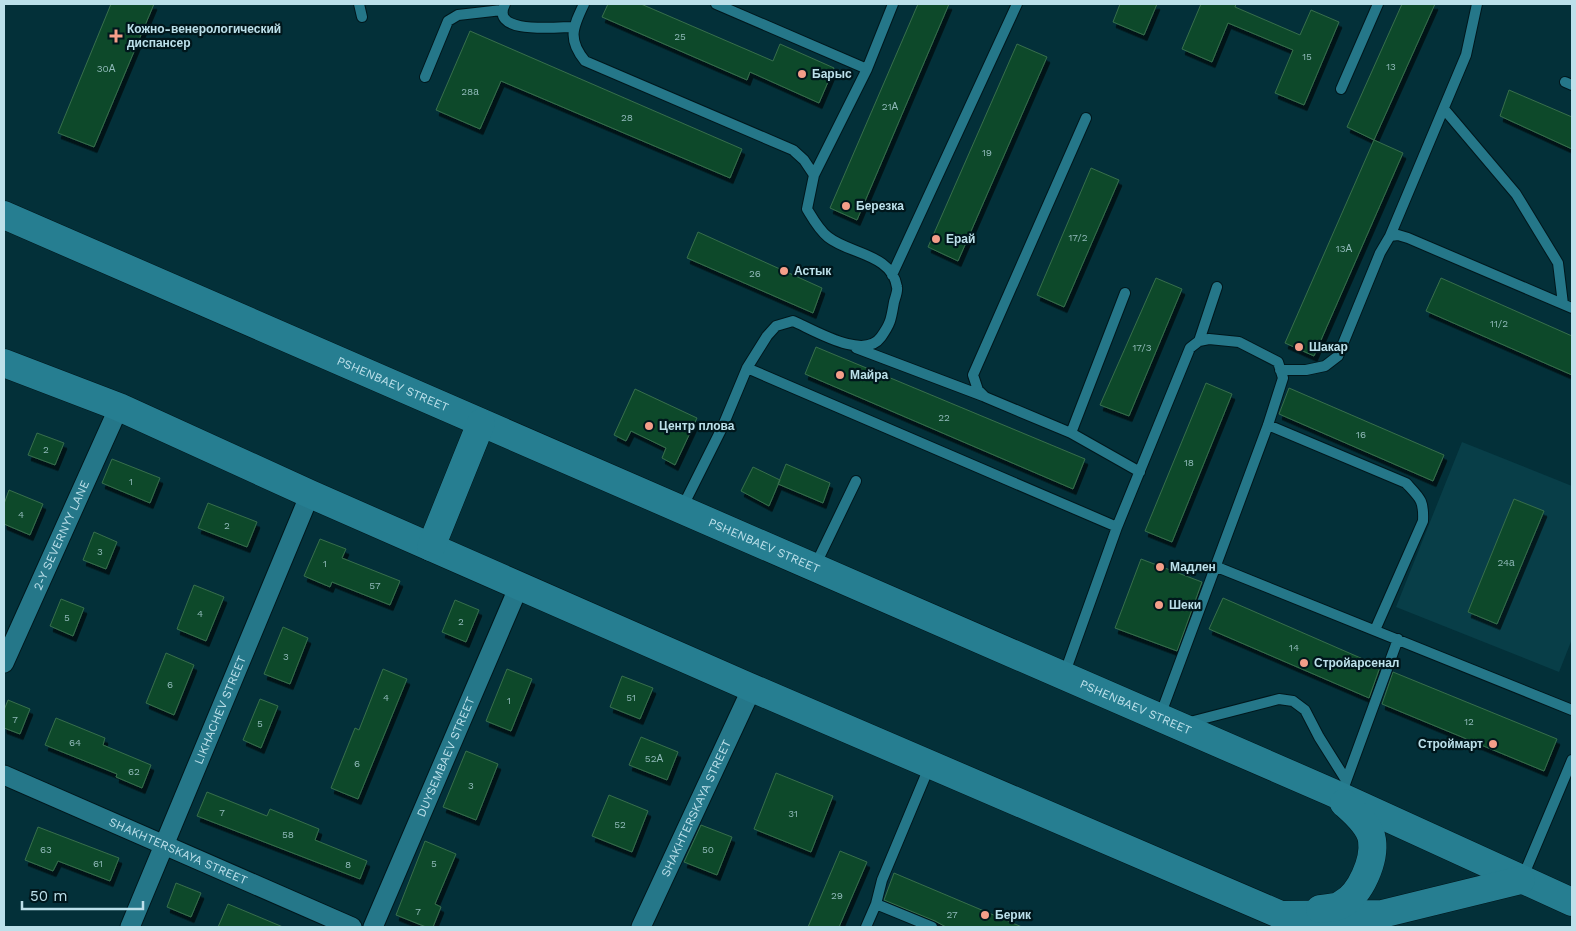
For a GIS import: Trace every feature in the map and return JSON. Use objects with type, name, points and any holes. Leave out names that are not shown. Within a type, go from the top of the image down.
[{"type":"main road","name":"PSHENBAEV STREET","points":[[4,215],[1168,721],[1339,789],[1522,880],[1572,902]]},
{"type":"main road","points":[[4,363],[119,407],[310,494],[752,688],[1281,915],[1382,914],[1522,880]]},
{"type":"main road","points":[[431,547],[481,423]]},
{"type":"main road","points":[[1281,915],[1342,905],[1360,887],[1370,863],[1372,839],[1360,817],[1339,789]]},
{"type":"street","name":"2-Y SEVERNYY LANE","points":[[4,663],[119,407]]},
{"type":"street","name":"LIKHACHEV STREET","points":[[130,927],[166,845],[310,494]]},
{"type":"street","name":"DUYSEMBAEV STREET","points":[[373,927],[519,586]]},
{"type":"street","name":"SHAKHTERSKAYA STREET","points":[[640,927],[752,688]]},
{"type":"street","name":"SHAKHTERSKAYA STREET","points":[[4,774],[352,927]]},
{"type":"lane","points":[[359,4],[362,17]]},
{"type":"lane","points":[[584,4],[573,27],[576,50],[585,61],[793,150],[804,160],[814,175]]},
{"type":"lane","points":[[716,4],[867,69]]},
{"type":"lane","points":[[848,345],[865,346],[877,342],[890,324],[897,287],[892,274],[881,262],[827,237],[807,209],[814,175],[867,69],[893,4]]},
{"type":"lane","points":[[892,274],[1017,4]]},
{"type":"lane","points":[[1342,90],[1378,4]]},
{"type":"lane","points":[[1280,370],[1306,370],[1325,366],[1338,356],[1380,253],[1390,236],[1466,55],[1477,4]]},
{"type":"lane","points":[[425,77],[448,21],[458,15],[504,7],[503,16],[508,24],[520,27],[573,27]]},
{"type":"lane","points":[[1444,109],[1520,201],[1558,263],[1568,306]]},
{"type":"lane","points":[[985,397],[978,390],[973,375],[1086,118]]},
{"type":"lane","points":[[1390,236],[1398,235],[1408,238],[1568,306]]},
{"type":"lane","points":[[1199,341],[1216,287]]},
{"type":"lane","points":[[1071,432],[1125,293]]},
{"type":"lane","points":[[681,509],[722,428],[747,368],[767,336],[776,326],[793,321],[848,345],[1071,432],[1140,472]]},
{"type":"lane","points":[[1064,676],[1117,527],[1190,348],[1199,341],[1208,339],[1239,342],[1278,362],[1283,378],[1268,425],[1216,566],[1168,721],[1278,699],[1293,701],[1305,710],[1319,737],[1339,789]]},
{"type":"lane","points":[[747,368],[1117,527]]},
{"type":"lane","points":[[1268,425],[1406,483],[1418,495],[1424,506],[1423,520],[1375,630]]},
{"type":"lane","points":[[814,567],[856,481]]},
{"type":"lane","points":[[1216,566],[1572,710]]},
{"type":"lane","points":[[1339,789],[1398,640]]},
{"type":"lane","points":[[1522,880],[1572,760]]},
{"type":"lane","points":[[866,927],[876,904],[882,880],[931,764]]},
{"type":"lane","points":[[876,904],[932,927]]},
{"type":"shaded area","points":[[1462,442],[1572,486],[1572,639],[1559,672],[1396,607]]},
{"type":"building","points":[[111,4],[154,4],[94,147],[58,133]]},
{"type":"building","points":[[608,4],[641,4],[773,61],[780,44],[834,68],[819,103],[750,72],[747,80],[602,17]]},
{"type":"building","points":[[918,4],[949,4],[857,220],[830,208]]},
{"type":"building","points":[[1120,4],[1157,4],[1144,35],[1113,22]]},
{"type":"building","points":[[1201,4],[1236,4],[1235,7],[1300,35],[1311,10],[1339,22],[1304,105],[1275,93],[1293,50],[1228,23],[1212,62],[1182,49]]},
{"type":"building","points":[[1402,4],[1435,4],[1374,140],[1347,127]]},
{"type":"building","points":[[470,31],[742,149],[730,178],[501,81],[480,129],[436,110]]},
{"type":"building","points":[[1017,44],[1047,57],[958,261],[928,247]]},
{"type":"building","points":[[1509,90],[1572,117],[1572,149],[1500,116]]},
{"type":"building","points":[[1374,140],[1403,153],[1314,356],[1285,343]]},
{"type":"building","points":[[1091,168],[1119,180],[1064,307],[1037,295]]},
{"type":"building","points":[[698,232],[822,288],[813,313],[687,258]]},
{"type":"building","points":[[1156,278],[1182,289],[1129,416],[1100,405]]},
{"type":"building","points":[[1441,278],[1572,336],[1572,375],[1426,311]]},
{"type":"building","points":[[816,347],[1085,459],[1073,489],[805,374]]},
{"type":"building","points":[[1206,383],[1232,394],[1172,542],[1145,531]]},
{"type":"building","points":[[1289,388],[1444,455],[1433,481],[1279,414]]},
{"type":"building","points":[[635,389],[697,418],[675,465],[662,458],[666,448],[631,431],[626,441],[614,435]]},
{"type":"building","points":[[37,433],[64,443],[55,465],[28,455]]},
{"type":"building","points":[[112,459],[160,478],[150,503],[102,483]]},
{"type":"building","points":[[786,464],[830,483],[823,503],[778,484]]},
{"type":"building","points":[[753,467],[780,480],[769,506],[741,491]]},
{"type":"building","points":[[9,490],[43,504],[30,535],[4,524],[4,504]]},
{"type":"building","points":[[1514,499],[1544,511],[1497,624],[1468,612]]},
{"type":"building","points":[[208,503],[257,522],[247,547],[198,528]]},
{"type":"building","points":[[94,532],[117,542],[106,569],[83,560]]},
{"type":"building","points":[[320,539],[346,549],[342,558],[400,581],[390,605],[332,582],[330,587],[304,576]]},
{"type":"building","name":"Шеки","points":[[1141,559],[1202,582],[1177,651],[1115,628]]},
{"type":"building","points":[[194,585],[224,597],[206,641],[177,629]]},
{"type":"building","points":[[1223,598],[1379,666],[1369,698],[1209,629]]},
{"type":"building","points":[[61,599],[84,608],[73,636],[50,626]]},
{"type":"building","points":[[455,600],[479,610],[466,642],[442,632]]},
{"type":"building","points":[[283,627],[308,638],[290,684],[264,674]]},
{"type":"building","points":[[166,653],[194,665],[174,715],[146,703]]},
{"type":"building","points":[[383,669],[407,679],[358,799],[331,788],[355,728],[359,730]]},
{"type":"building","points":[[507,669],[532,679],[511,731],[486,721]]},
{"type":"building","points":[[1393,672],[1557,739],[1544,771],[1382,704]]},
{"type":"building","points":[[622,676],[653,688],[640,719],[610,707]]},
{"type":"building","points":[[260,699],[278,706],[261,748],[243,740]]},
{"type":"building","points":[[8,700],[30,709],[20,734],[4,728],[4,710]]},
{"type":"building","points":[[56,718],[105,738],[103,745],[151,765],[142,788],[116,777],[117,774],[45,745]]},
{"type":"building","points":[[641,737],[678,752],[667,780],[629,765]]},
{"type":"building","points":[[466,751],[498,764],[476,820],[443,807]]},
{"type":"building","points":[[776,773],[833,796],[811,852],[754,829]]},
{"type":"building","points":[[207,792],[267,816],[270,809],[319,829],[315,840],[367,861],[360,879],[197,816]]},
{"type":"building","points":[[609,795],[648,811],[632,852],[592,836]]},
{"type":"building","points":[[701,825],[732,837],[717,875],[684,862]]},
{"type":"building","points":[[38,827],[119,858],[110,881],[58,861],[53,871],[25,860]]},
{"type":"building","points":[[425,841],[456,854],[435,904],[441,907],[433,927],[426,927],[396,915]]},
{"type":"building","points":[[840,851],[867,862],[839,927],[808,927]]},
{"type":"building","points":[[894,873],[1022,927],[946,927],[884,900]]},
{"type":"building","points":[[176,883],[201,893],[191,917],[167,907]]},
{"type":"building","points":[[228,904],[283,927],[218,927]]},
{"type":"place","name":"Кожно-венерологический диспансер","points":[[116,36]]},
{"type":"place","name":"Барыс","points":[[802,74]]},
{"type":"place","name":"Березка","points":[[846,206]]},
{"type":"place","name":"Ерай","points":[[936,239]]},
{"type":"place","name":"Астык","points":[[784,271]]},
{"type":"place","name":"Шакар","points":[[1299,347]]},
{"type":"place","name":"Майра","points":[[840,375]]},
{"type":"place","name":"Центр плова","points":[[649,426]]},
{"type":"place","name":"Мадлен","points":[[1160,567]]},
{"type":"place","name":"Шеки","points":[[1159,605]]},
{"type":"place","name":"Стройарсенал","points":[[1304,663]]},
{"type":"place","name":"Строймарт","points":[[1493,744]]},
{"type":"place","name":"Берик","points":[[985,915]]}]
